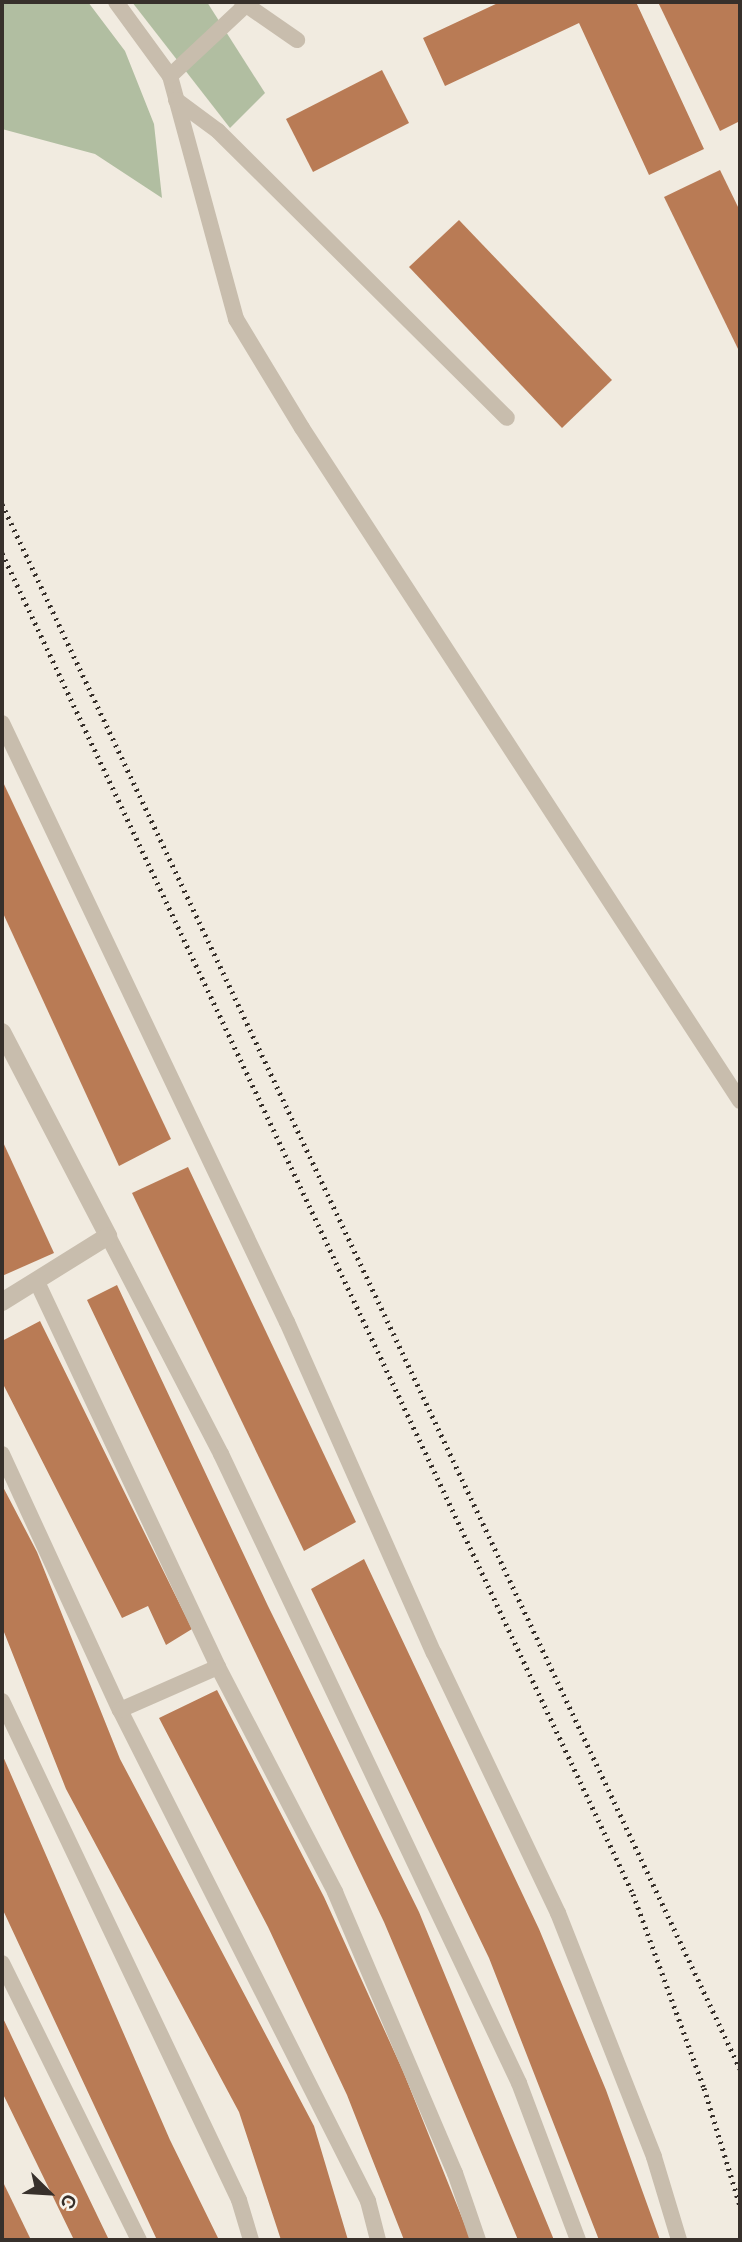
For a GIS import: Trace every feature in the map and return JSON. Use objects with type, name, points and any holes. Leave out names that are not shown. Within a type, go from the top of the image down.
[{"type":"street","points":[[2,1032],[108,1236],[2,1302]]},
{"type":"lane","points":[[116,2],[170,76],[236,318],[302,428],[740,1101]]},
{"type":"lane","points":[[170,76],[246,3],[297,40]]},
{"type":"lane","points":[[176,100],[218,131],[507,418]]},
{"type":"lane","points":[[2,723],[287,1322],[434,1653],[558,1913],[654,2157],[679,2240]]},
{"type":"lane","points":[[108,1236],[221,1454],[519,2083],[578,2240]]},
{"type":"lane","points":[[37,1282],[218,1667],[335,1892],[454,2173],[478,2240]]},
{"type":"lane","points":[[2,1454],[120,1710],[369,2201],[378,2240]]},
{"type":"lane","points":[[120,1710],[218,1667]]},
{"type":"lane","points":[[2,1701],[239,2200],[251,2240]]},
{"type":"lane","points":[[2,1963],[139,2240]]},
{"type":"green space","points":[[2,2],[88,2],[125,51],[154,124],[162,198],[95,154],[2,129]]},
{"type":"green space","points":[[132,2],[207,2],[265,93],[230,128]]},
{"type":"building","points":[[500,2],[636,2],[704,149],[649,175],[579,23],[445,86],[423,38]]},
{"type":"building","points":[[658,2],[740,2],[740,121],[720,131]]},
{"type":"building","points":[[382,70],[409,123],[313,172],[286,119]]},
{"type":"building","points":[[720,170],[740,211],[740,353],[664,197]]},
{"type":"building","points":[[459,220],[612,380],[562,428],[409,267]]},
{"type":"building","points":[[2,780],[171,1139],[119,1166],[2,911]]},
{"type":"building","points":[[2,1140],[54,1253],[2,1276]]},
{"type":"building","points":[[188,1167],[356,1522],[304,1551],[132,1193]]},
{"type":"building","points":[[117,1285],[268,1606],[419,1912],[554,2240],[518,2240],[384,1922],[87,1300]]},
{"type":"building","points":[[40,1321],[192,1629],[166,1645],[148,1606],[122,1618],[2,1382],[2,1341]]},
{"type":"building","points":[[2,1485],[37,1552],[120,1759],[314,2126],[348,2240],[281,2240],[239,2112],[66,1789],[2,1627]]},
{"type":"building","points":[[364,1559],[539,1929],[606,2090],[660,2240],[599,2240],[489,1958],[311,1589]]},
{"type":"building","points":[[217,1690],[324,1897],[403,2071],[471,2240],[404,2240],[347,2095],[268,1927],[159,1718]]},
{"type":"building","points":[[2,1754],[170,2140],[219,2240],[157,2240],[2,1908]]},
{"type":"building","points":[[2,2016],[109,2240],[74,2240],[2,2092]]},
{"type":"building","points":[[2,2180],[31,2240],[2,2240]]},
{"type":"railway","points":[[2,504],[740,2069]]},
{"type":"railway","points":[[2,553],[633,1894],[704,2088],[740,2206]]}]
